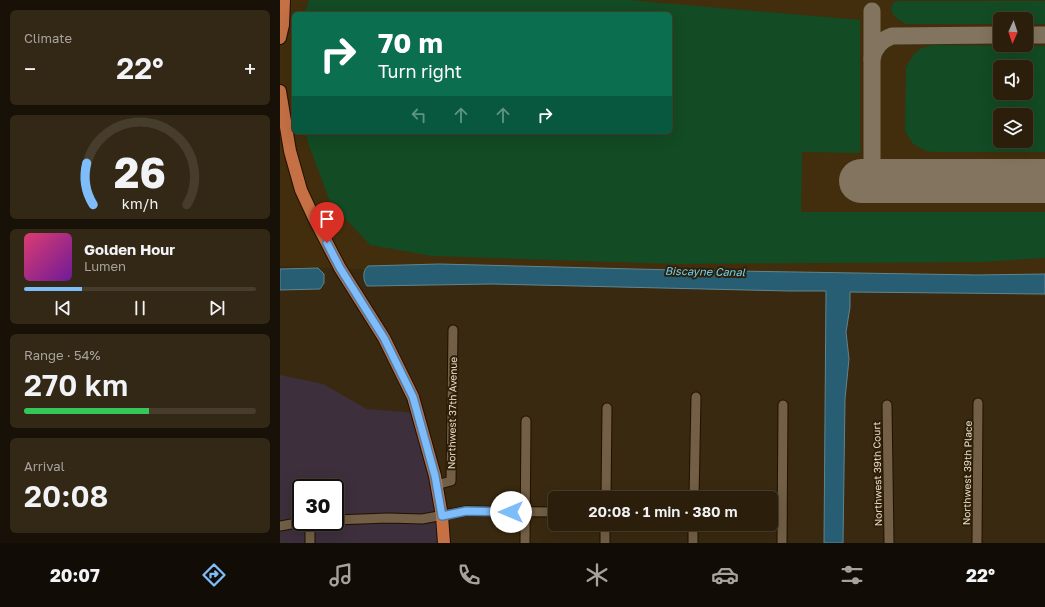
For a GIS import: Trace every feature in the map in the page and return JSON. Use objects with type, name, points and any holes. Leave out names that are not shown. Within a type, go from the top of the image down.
[{"type":"main road","points":[[280,38],[283,25],[284,0]]},
{"type":"main road","points":[[280,91],[290,151],[301,190],[340,268],[384,338],[413,397],[426,441],[436,485],[442,516],[444,543]]},
{"type":"street","name":"Northwest 37th Avenue","points":[[436,485],[451,481],[453,330]]},
{"type":"street","points":[[694,491],[696,397]]},
{"type":"street","name":"Northwest 39th Place","points":[[977,543],[978,403]]},
{"type":"street","points":[[782,543],[783,405]]},
{"type":"street","name":"Northwest 39th Court","points":[[888,405],[889,543]]},
{"type":"street","points":[[606,491],[607,408]]},
{"type":"street","points":[[525,543],[526,422]]},
{"type":"street","points":[[344,520],[388,518],[422,519],[466,511],[548,512]]},
{"type":"street","points":[[778,515],[782,515]]},
{"type":"street","points":[[280,526],[292,524]]},
{"type":"street","points":[[310,531],[310,543]]},
{"type":"street","points":[[605,531],[605,543]]},
{"type":"street","points":[[693,531],[693,543]]},
{"type":"shaded area","points":[[280,0],[1045,0],[1045,296],[280,266]]},
{"type":"shaded area","points":[[280,375],[323,384],[367,409],[417,413],[443,543],[280,543]]},
{"type":"green space","points":[[309,0],[629,0],[860,20],[860,153],[802,152],[801,212],[1045,212],[1045,258],[983,262],[675,264],[432,256],[370,245],[330,202],[308,143],[306,134],[672,134],[672,12],[305,12]]},
{"type":"green space","points":[[1045,1],[1045,24],[1033,24],[1033,12],[993,12],[993,24],[906,24],[892,12],[891,9],[894,2]]},
{"type":"green space","points":[[932,45],[993,46],[993,52],[1033,52],[1033,46],[1045,46],[1045,152],[933,152],[926,151],[913,144],[905,131],[906,67],[914,54],[920,49]]},
{"type":"water","name":"Biscayne Canal","points":[[439,264],[977,275],[1045,274],[1045,294],[850,292],[850,307],[846,332],[849,359],[845,399],[843,543],[824,543],[826,291],[492,284],[367,286],[364,278],[365,270],[368,266]]},
{"type":"water","points":[[318,268],[324,274],[324,283],[320,289],[280,290],[280,269]]},
{"type":"taxiway","points":[[872,11],[872,181]]},
{"type":"taxiway","points":[[872,59],[874,51],[879,44],[892,36],[993,35]]},
{"type":"taxiway","points":[[1033,35],[1045,35]]},
{"type":"runway","points":[[861,181],[1045,181]]},
{"type":"route","points":[[327,243],[340,268],[384,338],[413,397],[435,476],[442,516],[466,511],[511,512]]}]
